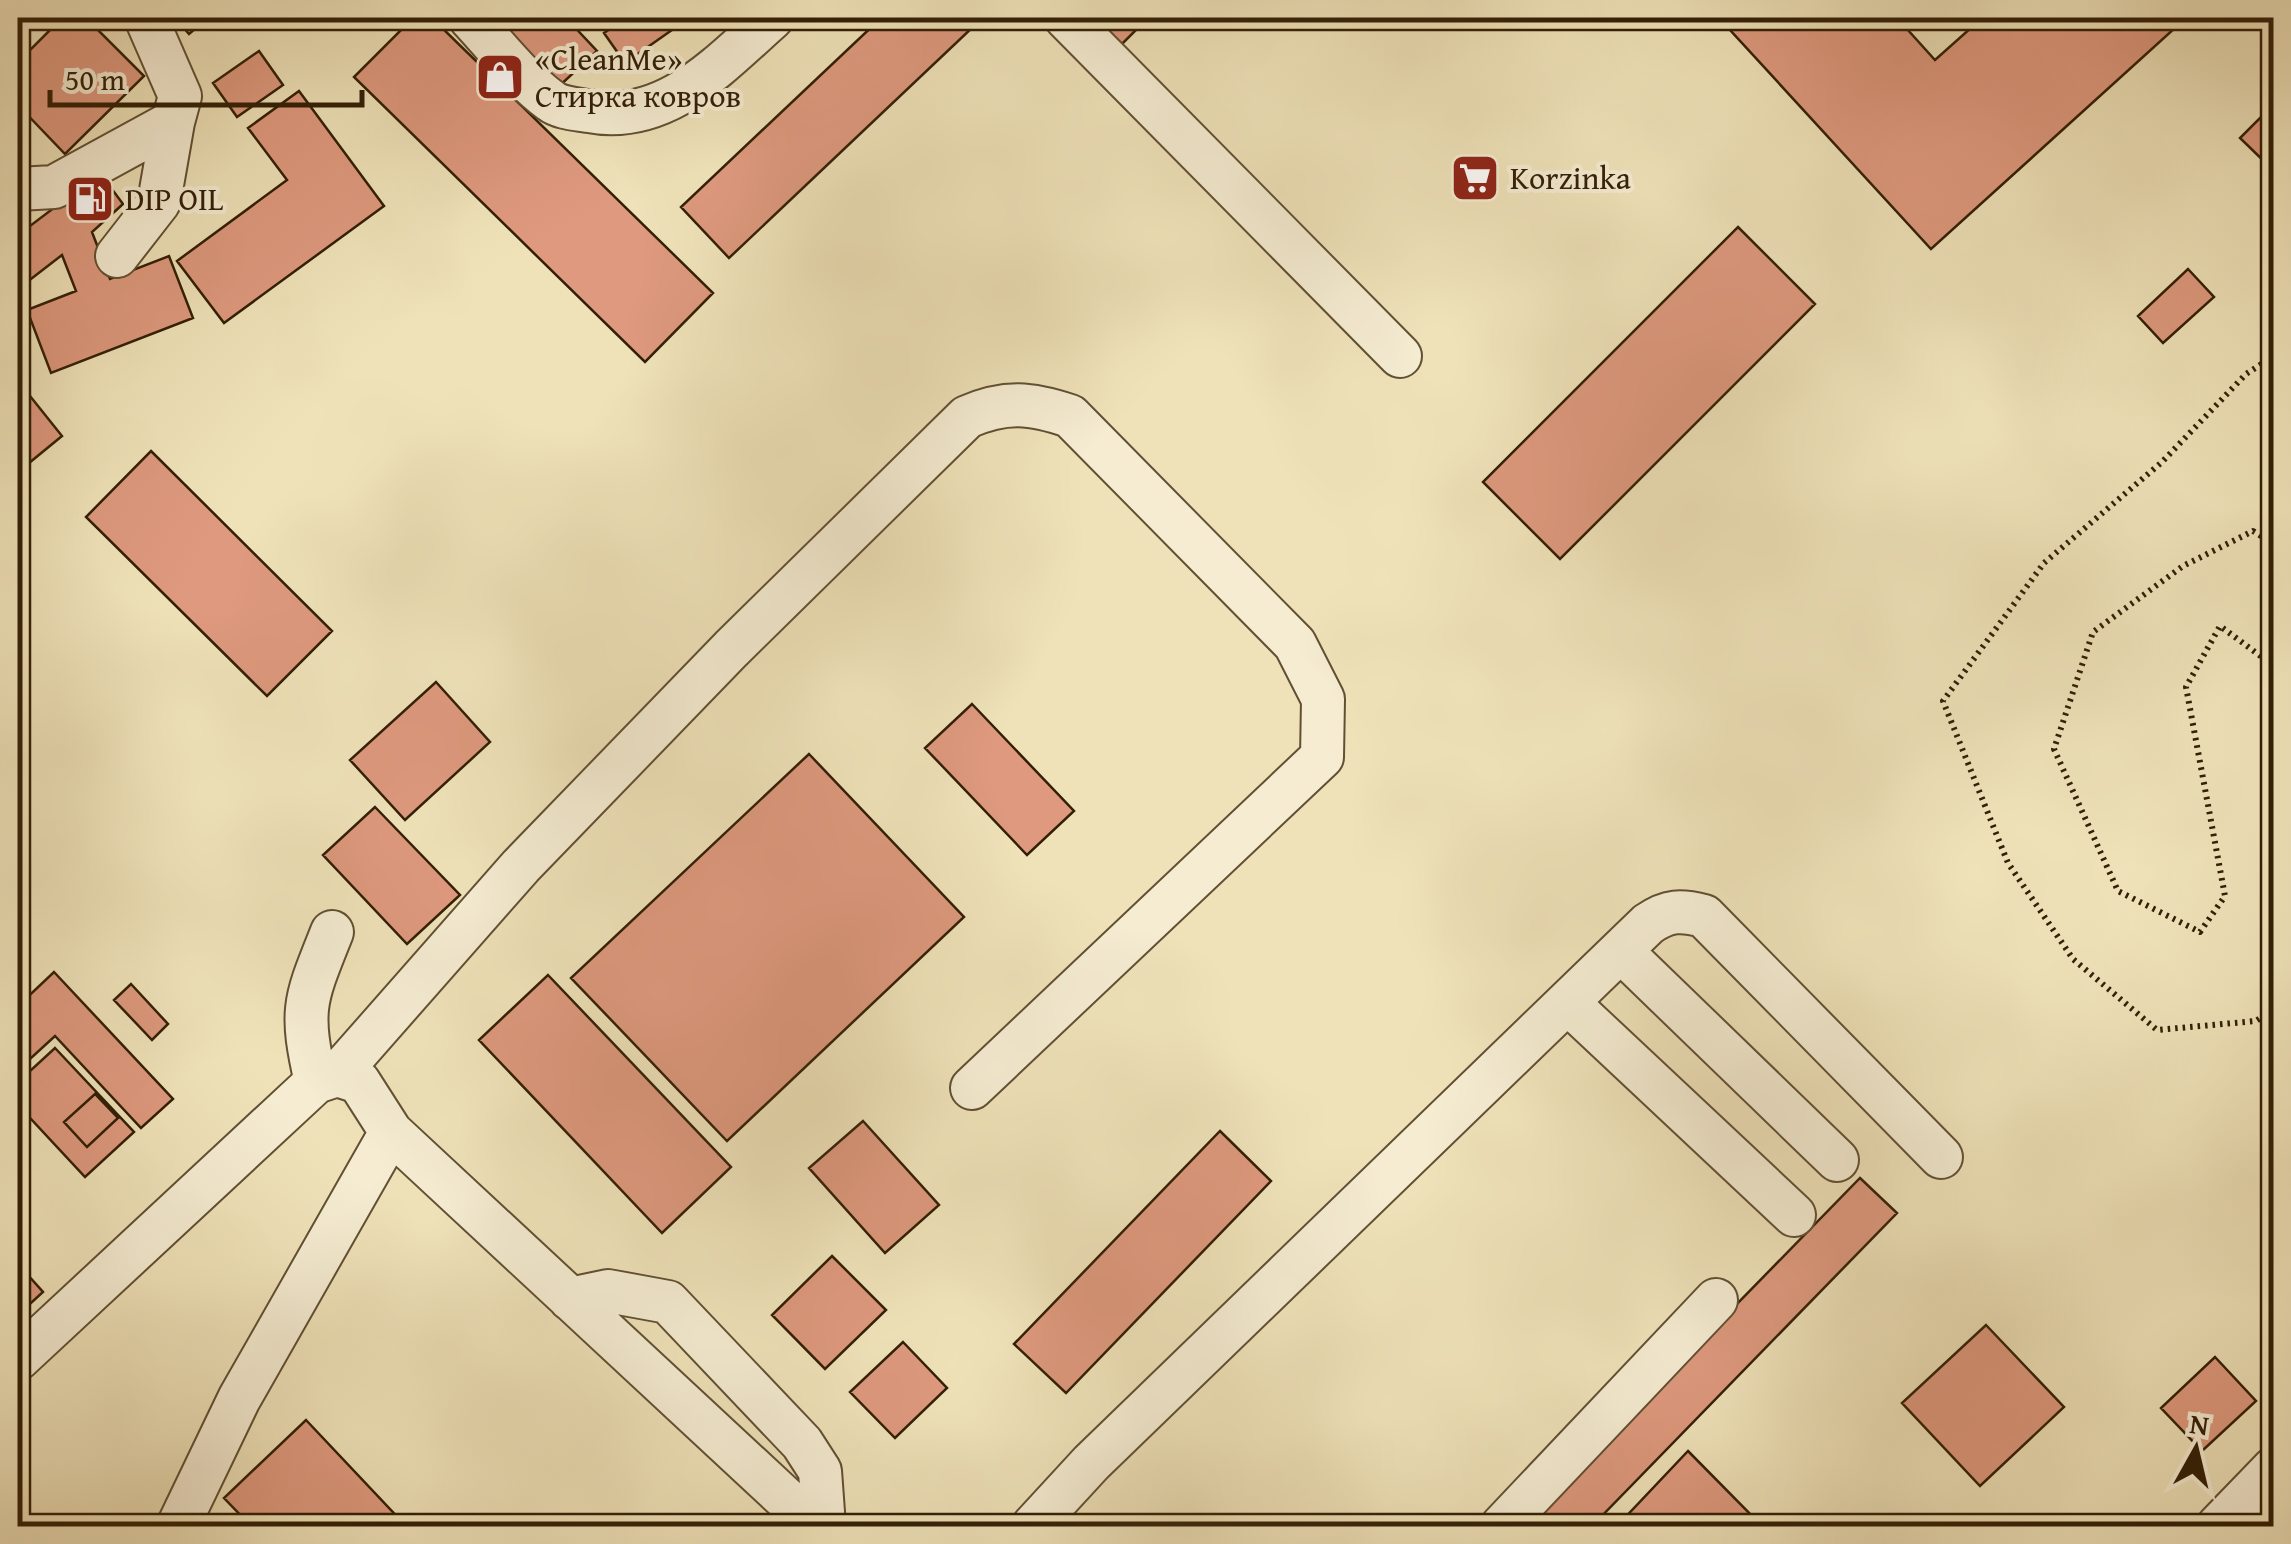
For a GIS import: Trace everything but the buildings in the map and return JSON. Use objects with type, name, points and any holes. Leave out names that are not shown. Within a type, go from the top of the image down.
[{"type":"lane","points":[[117,256],[159,202],[180,96],[146,18]]},
{"type":"lane","points":[[470,18],[553,103],[625,114],[668,103],[772,18]]},
{"type":"lane","points":[[1066,18],[1400,356]]},
{"type":"lane","points":[[18,189],[54,186],[172,122]]},
{"type":"lane","points":[[18,1359],[327,1078],[521,866],[731,649],[967,416],[988,408],[1032,404],[1070,416],[1295,644],[1323,699],[1322,757],[972,1088]]},
{"type":"lane","points":[[1033,1526],[1105,1450],[1620,951],[1664,913],[1683,910],[1704,916],[1941,1157]]},
{"type":"lane","points":[[327,1078],[304,1031],[306,998],[332,932]]},
{"type":"lane","points":[[1620,951],[1837,1160]]},
{"type":"lane","points":[[1568,1003],[1794,1215]]},
{"type":"lane","points":[[327,1078],[359,1082],[391,1132],[815,1526]]},
{"type":"lane","points":[[178,1526],[239,1399],[391,1132]]},
{"type":"lane","points":[[570,1299],[608,1291],[668,1302],[802,1443],[820,1471],[824,1526]]},
{"type":"lane","points":[[1502,1526],[1716,1300]]},
{"type":"lane","points":[[2218,1526],[2274,1468]]},
{"type":"path","points":[[2274,356],[2246,374],[2162,462],[2044,563],[1943,701],[2008,863],[2073,959],[2157,1030],[2256,1020],[2274,1009]]},
{"type":"path","points":[[2274,544],[2253,531],[2183,566],[2093,632],[2054,750],[2118,891],[2200,932],[2225,896],[2186,687],[2220,626],[2274,666]]},
{"type":"place","name":"«CleanMe» Стирка ковров","points":[[500,77]]},
{"type":"place","name":"Korzinka","points":[[1475,178]]},
{"type":"place","name":"DIP OIL","points":[[90,199]]}]
